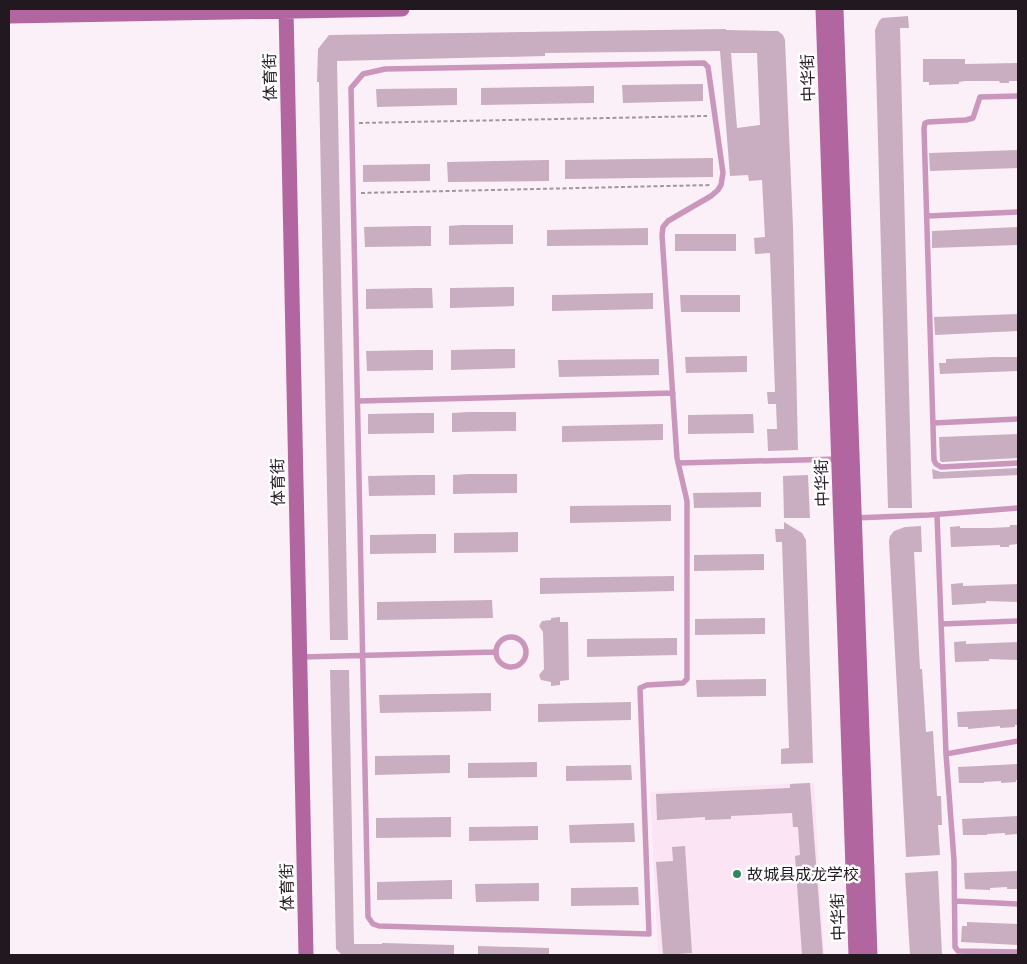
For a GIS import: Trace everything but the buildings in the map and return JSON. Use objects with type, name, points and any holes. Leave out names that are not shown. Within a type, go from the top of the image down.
[{"type":"main road","points":[[9,16],[402,9]]},
{"type":"main road","name":"中华街","points":[[823,9],[856,955]]},
{"type":"main road","name":"中华街","points":[[836,9],[870,955]]},
{"type":"main road","name":"体育街","points":[[286,10],[306,955]]},
{"type":"lane","points":[[704,63],[708,67],[715,116],[723,173],[722,184],[711,196],[668,221],[663,227],[662,235],[678,463],[687,501],[687,679],[683,684],[641,686],[639,692],[649,934],[379,926],[373,924],[368,917],[351,88],[363,74],[385,69],[704,63]]},
{"type":"lane","points":[[1018,96],[980,98],[978,99],[973,118],[969,120],[925,123],[924,128],[934,460],[941,467],[1018,464]]},
{"type":"lane","points":[[927,216],[1018,212]]},
{"type":"lane","points":[[358,401],[673,393]]},
{"type":"lane","points":[[933,423],[1018,419]]},
{"type":"lane","points":[[678,463],[839,459]]},
{"type":"lane","points":[[854,518],[1018,508]]},
{"type":"lane","points":[[937,514],[946,754],[954,860],[955,947],[958,951],[1018,952]]},
{"type":"lane","points":[[941,624],[1018,621]]},
{"type":"lane","points":[[509,637],[523,643],[526,653],[522,663],[513,667],[506,667],[499,662],[495,652],[500,641],[509,637]]},
{"type":"lane","points":[[300,657],[495,652]]},
{"type":"lane","points":[[946,754],[1018,741]]},
{"type":"lane","points":[[955,901],[1018,904]]},
{"type":"path","points":[[352,123],[715,116]]},
{"type":"path","points":[[354,193],[722,184]]},
{"type":"shaded area","name":"故城县成龙学校","points":[[814,782],[824,955],[658,955],[650,792]]},
{"type":"place","name":"故城县成龙学校","points":[[737,874]]}]
